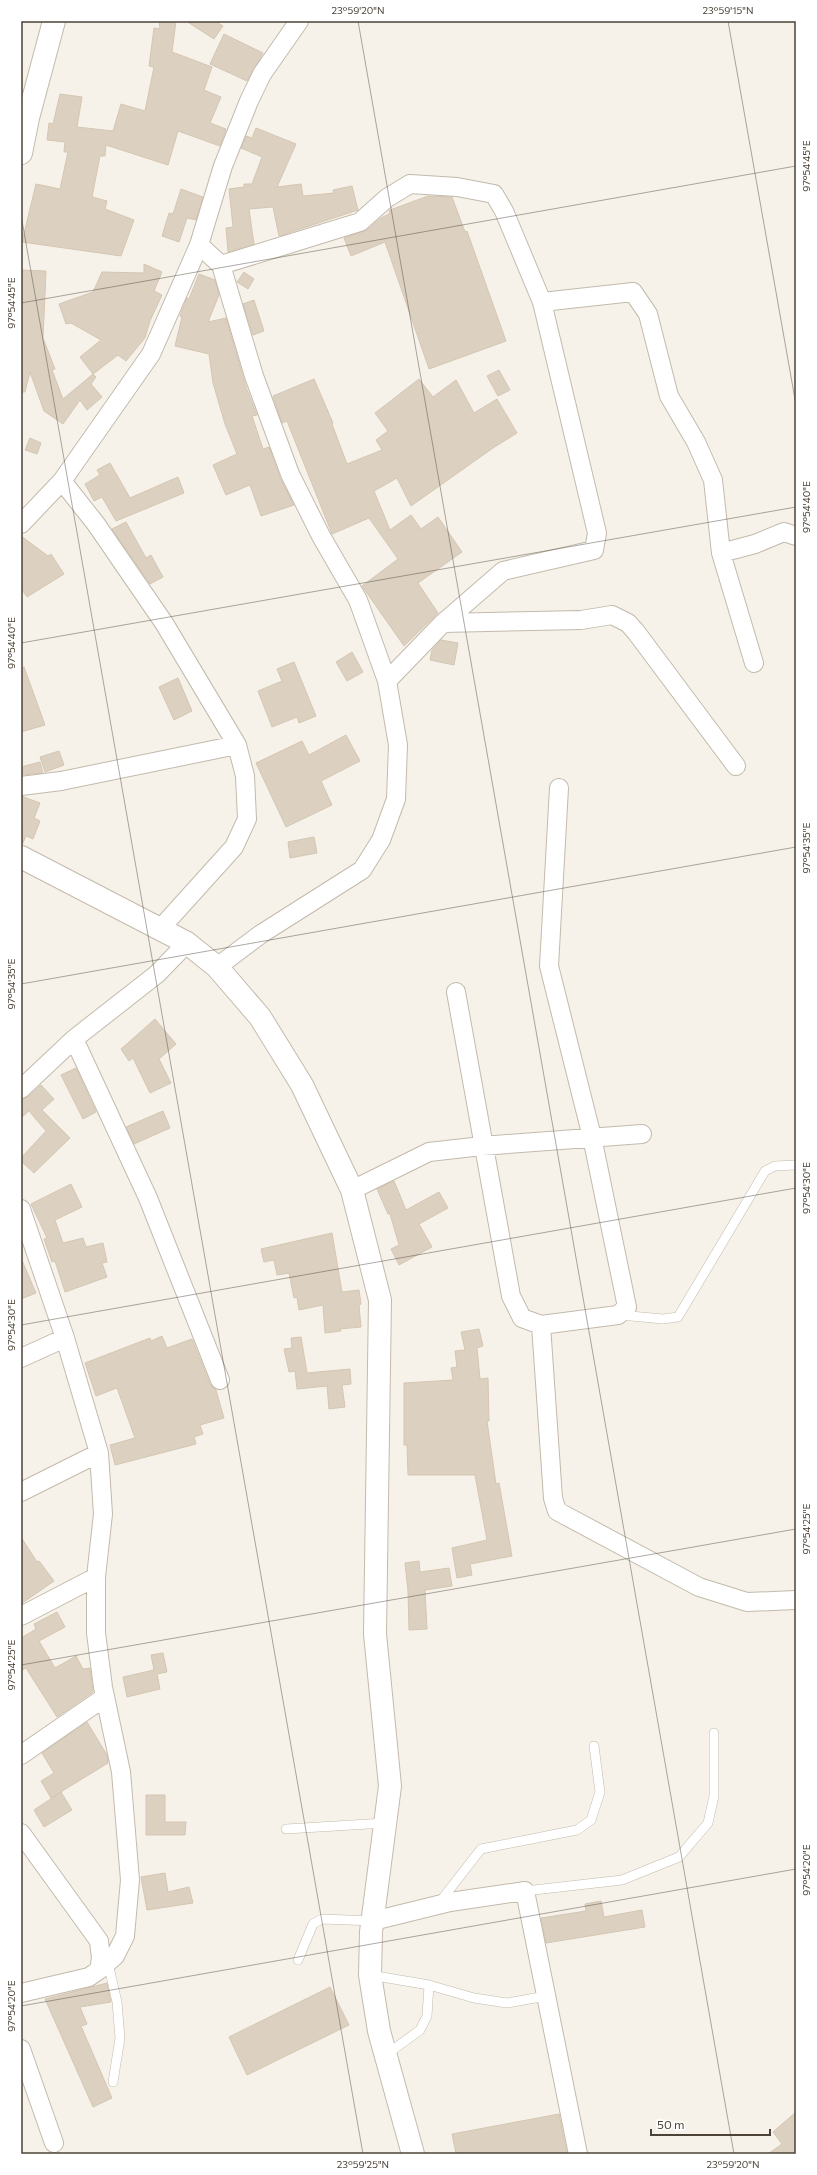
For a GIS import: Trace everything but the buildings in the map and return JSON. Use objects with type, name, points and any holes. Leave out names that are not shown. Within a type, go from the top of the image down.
[{"type":"street","points":[[21,153],[28,118],[54,21]]},
{"type":"street","points":[[21,524],[62,481],[151,354],[199,245],[223,166],[249,101],[262,74],[299,21]]},
{"type":"street","points":[[221,265],[360,222],[387,198],[410,184],[457,187],[494,194],[504,211],[542,302],[597,533],[594,550],[503,571],[442,623],[387,681]]},
{"type":"street","points":[[199,245],[221,265],[254,376],[290,474],[321,536],[358,600],[387,681],[398,745],[396,799],[381,840],[362,870],[261,934],[217,966]]},
{"type":"street","points":[[542,302],[634,292],[648,314],[669,396],[696,442],[713,480],[721,553],[754,663]]},
{"type":"street","points":[[62,481],[96,524],[164,623],[237,745],[245,776],[247,819],[234,847],[160,929]]},
{"type":"street","points":[[721,553],[754,544],[784,532],[796,536]]},
{"type":"street","points":[[442,623],[581,620],[612,615],[628,623],[636,632],[736,766]]},
{"type":"street","points":[[21,786],[61,781],[237,745]]},
{"type":"street","points":[[456,992],[482,1146],[511,1296],[522,1318],[541,1325],[618,1314],[627,1307],[592,1138],[549,966],[559,788]]},
{"type":"street","points":[[21,857],[187,943],[217,966],[260,1017],[302,1085],[352,1190],[380,1300],[375,1634],[390,1786],[373,1921],[370,1975],[379,2031],[413,2154]]},
{"type":"street","points":[[21,1088],[74,1039],[157,974],[187,943]]},
{"type":"street","points":[[74,1039],[148,1198],[220,1380]]},
{"type":"street","points":[[352,1190],[429,1152],[482,1146],[642,1134]]},
{"type":"street","points":[[21,1209],[64,1338],[99,1453],[103,1514],[96,1577],[96,1633],[105,1698],[121,1772],[130,1880],[125,1936],[115,1956],[89,1977],[21,1993]]},
{"type":"street","points":[[541,1325],[553,1498],[558,1511],[699,1587],[747,1602],[796,1600]]},
{"type":"street","points":[[21,1358],[64,1338]]},
{"type":"street","points":[[21,1492],[99,1453]]},
{"type":"street","points":[[21,1616],[96,1577]]},
{"type":"street","points":[[21,1755],[105,1698]]},
{"type":"street","points":[[21,1832],[99,1941],[103,1966]]},
{"type":"street","points":[[373,1921],[437,1906],[525,1892],[578,2154]]},
{"type":"street","points":[[21,2048],[54,2143]]},
{"type":"lane","points":[[618,1314],[664,1319],[678,1317],[765,1171],[775,1166],[796,1165]]},
{"type":"lane","points":[[525,1892],[622,1880],[679,1857],[708,1823],[714,1796],[714,1733]]},
{"type":"lane","points":[[437,1906],[481,1848],[577,1830],[591,1820],[600,1792],[594,1746]]},
{"type":"lane","points":[[286,1829],[385,1822]]},
{"type":"lane","points":[[298,1960],[313,1924],[322,1919],[373,1921]]},
{"type":"lane","points":[[103,1966],[116,2002],[120,2038],[114,2082]]},
{"type":"lane","points":[[370,1975],[429,1984],[474,1998],[507,2003],[546,1996]]},
{"type":"lane","points":[[385,2055],[420,2030],[426,2016],[429,1984]]}]
